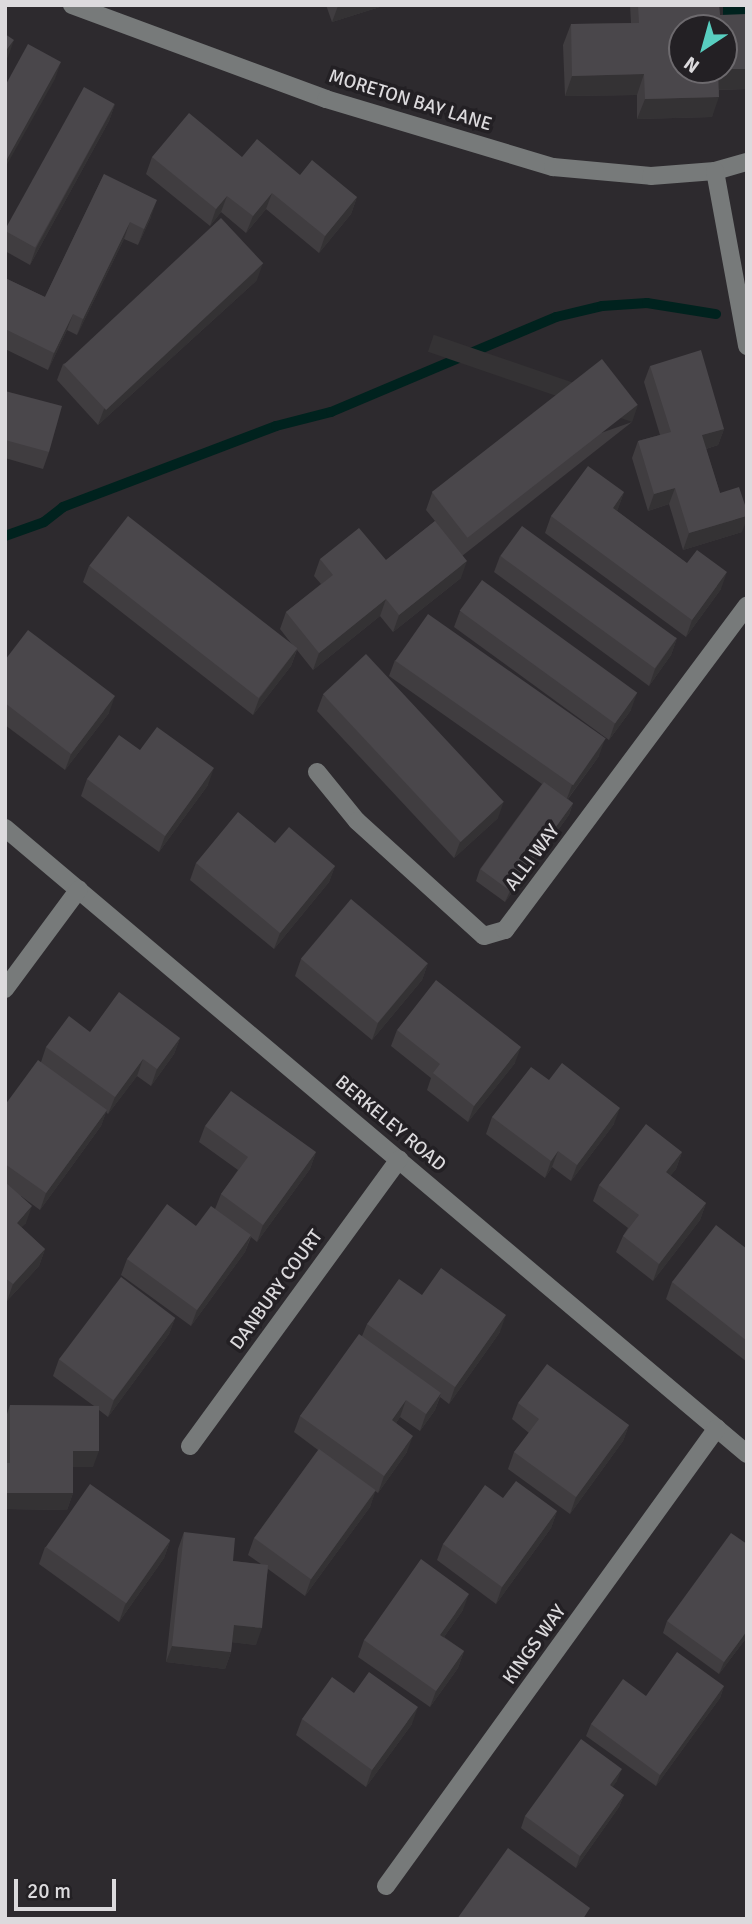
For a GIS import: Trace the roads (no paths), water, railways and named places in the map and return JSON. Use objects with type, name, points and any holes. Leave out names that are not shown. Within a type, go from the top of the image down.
[{"type":"street","name":"MORETON BAY LANE","points":[[72,5],[326,99],[553,167],[651,176],[715,172],[747,162]]},
{"type":"street","points":[[715,172],[747,346]]},
{"type":"street","name":"ALLI WAY","points":[[317,772],[357,821],[484,936],[505,930],[747,605]]},
{"type":"street","name":"BERKELEY ROAD","points":[[5,828],[747,1454]]},
{"type":"street","points":[[5,989],[79,888]]},
{"type":"street","name":"DANBURY COURT","points":[[190,1446],[399,1159]]},
{"type":"street","name":"KINGS WAY","points":[[386,1886],[718,1428]]},
{"type":"waterway","points":[[5,536],[44,522],[63,507],[276,426],[331,412],[556,317],[602,306],[647,303],[716,314]]}]
